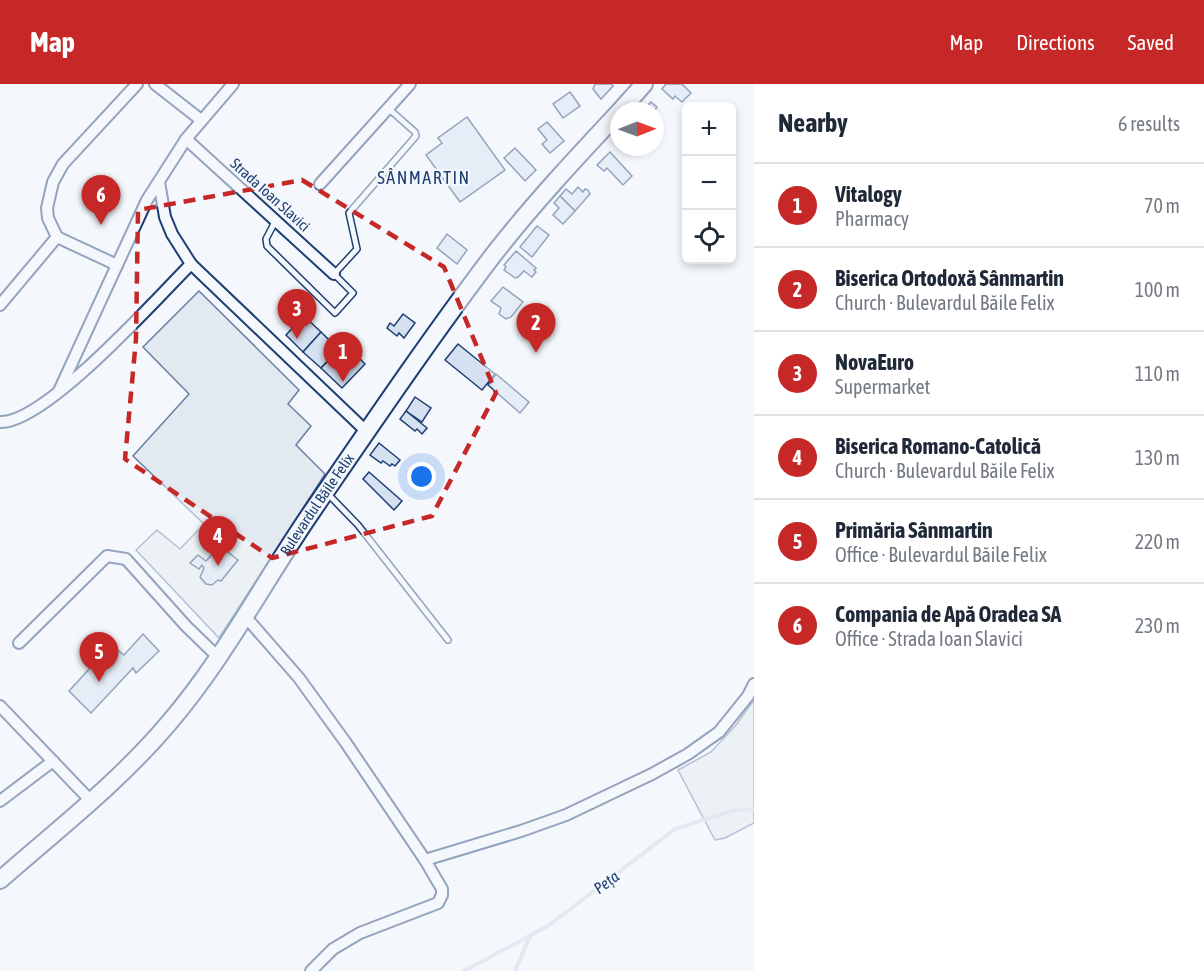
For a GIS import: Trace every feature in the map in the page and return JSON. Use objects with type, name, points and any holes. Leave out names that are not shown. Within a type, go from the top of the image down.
[{"type":"main road","name":"Bulevardul Băile Felix","points":[[627,102],[644,84]]},
{"type":"main road","name":"Bulevardul Băile Felix","points":[[0,880],[90,801],[167,725],[218,657],[326,491],[439,328],[495,252],[610,121]]},
{"type":"street","points":[[117,265],[57,237],[48,218],[47,208],[53,182],[63,164],[137,84]]},
{"type":"street","points":[[155,84],[201,120]]},
{"type":"street","points":[[59,391],[147,200],[186,139],[233,84]]},
{"type":"street","points":[[320,184],[410,84]]},
{"type":"street","name":"Strada Ioan Slavici","points":[[186,139],[333,274]]},
{"type":"street","points":[[159,182],[165,218],[191,264],[367,432]]},
{"type":"street","points":[[0,305],[57,237]]},
{"type":"street","points":[[0,422],[21,418],[38,408],[86,370],[191,264]]},
{"type":"street","points":[[19,643],[107,556],[118,556],[126,559],[186,626],[218,657]]},
{"type":"street","points":[[244,615],[298,678],[326,715],[425,860],[442,889],[438,903],[360,933],[333,950],[311,971]]},
{"type":"street","points":[[425,860],[566,815],[661,769],[688,754],[719,732],[754,684]]},
{"type":"street","points":[[0,706],[90,801]]},
{"type":"street","points":[[0,801],[53,761]]},
{"type":"lane","points":[[333,274],[357,249],[349,213],[417,136],[389,109]]},
{"type":"lane","name":"Strada Ioan Slavici","points":[[276,220],[266,239],[267,246],[335,313],[353,293],[333,274]]},
{"type":"lane","points":[[326,491],[358,525],[448,640]]},
{"type":"highlighted area","points":[[302,180],[444,267],[496,393],[432,516],[272,558],[125,459],[136,339],[138,210]]},
{"type":"shaded area","points":[[199,291],[299,390],[288,404],[311,426],[296,445],[325,474],[219,638],[136,550],[157,530],[180,549],[204,524],[133,456],[189,394],[143,347]]},
{"type":"shaded area","points":[[754,700],[754,823],[725,838],[715,840],[678,770],[711,752],[736,725]]},
{"type":"building","points":[[595,84],[612,84],[613,86],[601,99],[593,89]]},
{"type":"building","points":[[666,84],[682,84],[691,93],[682,102],[675,96],[673,99],[662,89]]},
{"type":"building","points":[[570,92],[580,106],[563,118],[553,104]]},
{"type":"building","points":[[467,117],[505,170],[460,202],[426,155],[442,143],[438,138]]},
{"type":"building","points":[[547,122],[564,141],[550,153],[542,144],[547,140],[538,129]]},
{"type":"building","points":[[515,148],[536,170],[525,181],[504,158]]},
{"type":"building","points":[[610,152],[610,156],[614,156],[632,176],[623,185],[607,168],[604,171],[597,165]]},
{"type":"building","points":[[578,187],[583,192],[585,189],[588,190],[590,194],[575,211],[560,196],[566,189],[572,194]]},
{"type":"building","points":[[560,196],[575,211],[563,224],[553,215],[559,208],[554,203]]},
{"type":"building","points":[[537,226],[549,235],[532,257],[520,247]]},
{"type":"building","points":[[447,234],[467,250],[457,264],[437,248]]},
{"type":"building","points":[[516,251],[536,268],[532,277],[524,271],[515,278],[504,270],[506,267],[504,265]]},
{"type":"building","points":[[503,287],[523,302],[511,317],[506,319],[499,314],[501,308],[491,301]]},
{"type":"building","points":[[403,314],[415,323],[404,338],[399,333],[397,336],[387,328],[390,323],[394,326]]},
{"type":"building","points":[[304,316],[321,332],[303,352],[286,335]]},
{"type":"building","points":[[321,332],[339,350],[321,368],[303,352]]},
{"type":"building","points":[[345,344],[365,364],[342,388],[321,368]]},
{"type":"building","points":[[458,344],[495,374],[482,390],[445,360]]},
{"type":"building","points":[[496,374],[529,402],[520,413],[488,385]]},
{"type":"building","points":[[415,397],[431,408],[422,422],[406,411]]},
{"type":"building","points":[[406,411],[427,428],[422,434],[400,419]]},
{"type":"building","points":[[379,443],[400,460],[395,466],[392,464],[390,466],[383,461],[381,463],[370,455]]},
{"type":"building","points":[[369,472],[402,501],[394,510],[363,479]]},
{"type":"building","points":[[220,546],[238,560],[221,581],[218,580],[212,585],[206,584],[200,577],[204,568],[202,565],[199,569],[190,563],[198,555],[206,561]]},
{"type":"building","points":[[143,634],[159,651],[136,673],[133,668],[91,713],[69,691],[111,645],[124,655]]},
{"type":"waterway","name":"Peța","points":[[464,971],[548,926],[675,829],[732,811],[754,809]]},
{"type":"waterway","points":[[515,971],[530,936]]},
{"type":"place","name":"Compania de Apă Oradea SA","points":[[101,225]]},
{"type":"place","name":"NovaEuro","points":[[297,339]]},
{"type":"place","name":"Biserica Ortodoxă Sânmartin","points":[[536,353]]},
{"type":"place","name":"Vitalogy","points":[[343,382]]},
{"type":"place","name":"Biserica Romano-Catolică","points":[[218,566]]},
{"type":"place","name":"Primăria Sânmartin","points":[[99,682]]},
{"type":"district","name":"SÂNMARTIN","points":[[424,178]]}]
